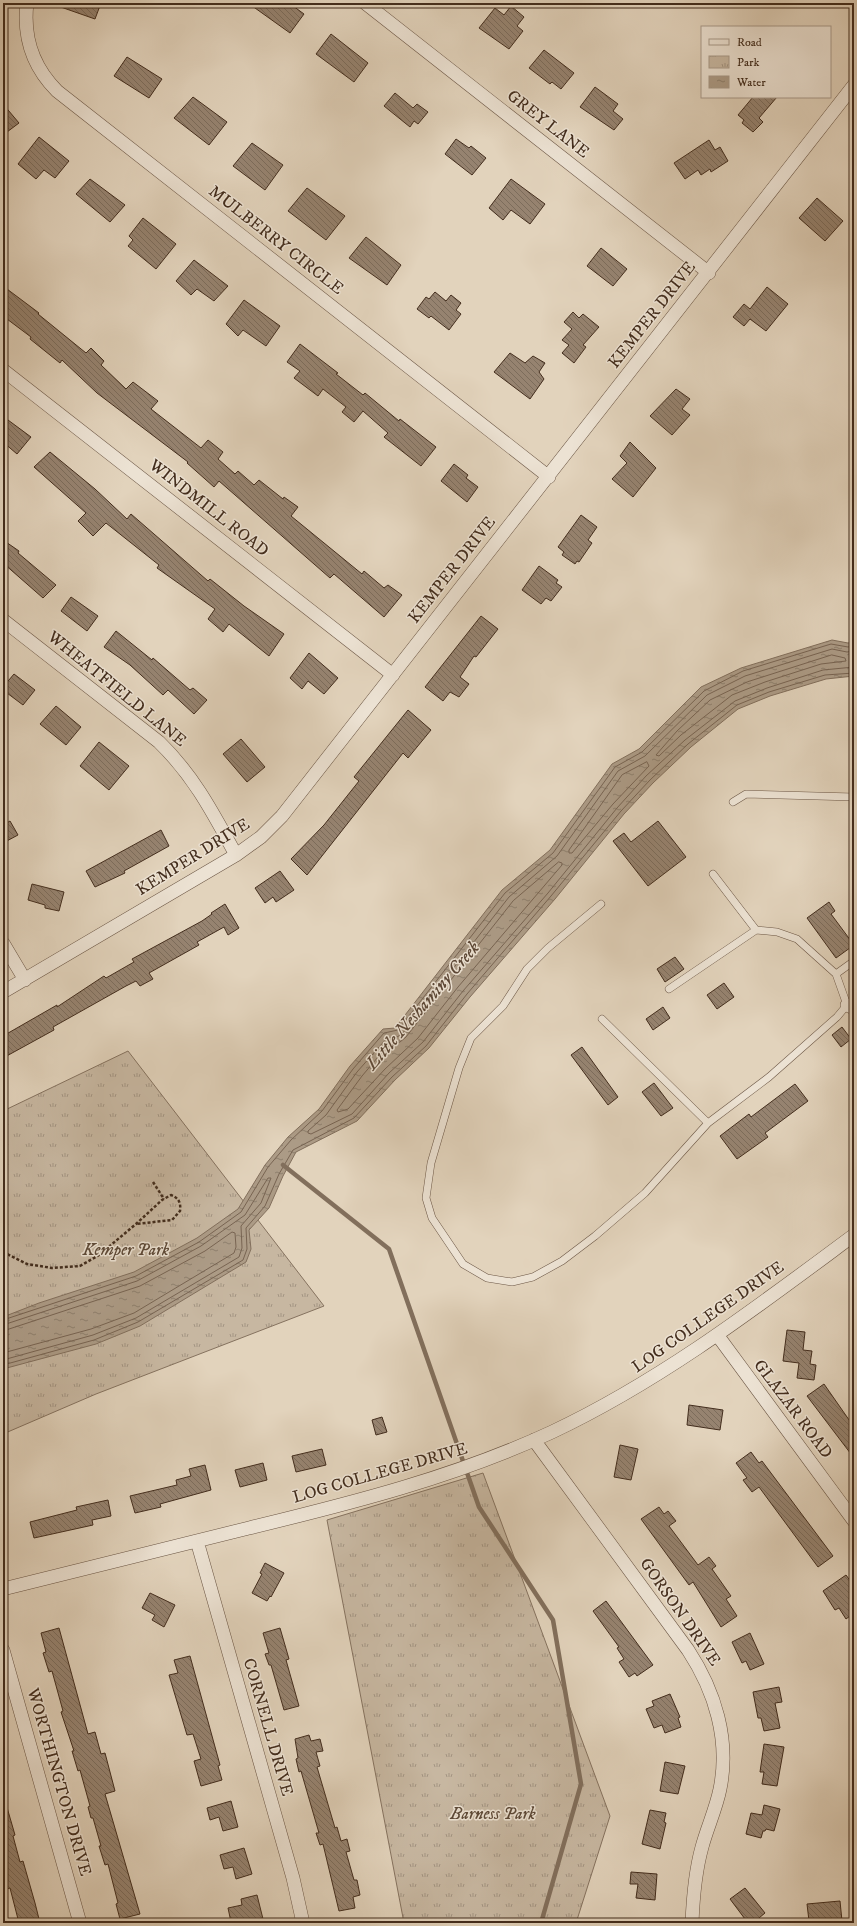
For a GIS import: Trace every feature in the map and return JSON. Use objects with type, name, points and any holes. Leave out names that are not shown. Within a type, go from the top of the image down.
[{"type":"street","name":"MULBERRY CIRCLE","points":[[27,3],[26,31],[31,52],[48,81],[57,91],[548,477]]},
{"type":"street","name":"GREY LANE","points":[[365,3],[708,273]]},
{"type":"street","name":"KEMPER DRIVE","points":[[3,992],[236,855],[261,837],[282,816],[854,85]]},
{"type":"street","name":"WINDMILL ROAD","points":[[3,370],[393,675]]},
{"type":"street","name":"WHEATFIELD LANE","points":[[3,620],[153,737],[171,753],[201,791],[236,855]]},
{"type":"street","points":[[3,942],[25,980]]},
{"type":"street","name":"LOG COLLEGE DRIVE","points":[[3,1589],[382,1495],[456,1471],[534,1440],[637,1388],[718,1336],[854,1235]]},
{"type":"street","name":"GLAZAR ROAD","points":[[718,1336],[854,1521]]},
{"type":"street","name":"GORSON DRIVE","points":[[534,1440],[688,1650],[700,1667],[710,1689],[720,1725],[723,1763],[718,1799],[702,1848],[697,1870],[692,1923]]},
{"type":"street","name":"CORNELL DRIVE","points":[[197,1541],[293,1878],[303,1923]]},
{"type":"street","name":"WORTHINGTON DRIVE","points":[[3,1650],[80,1923]]},
{"type":"lane","points":[[732,802],[746,794],[854,797]]},
{"type":"lane","points":[[713,874],[756,930]]},
{"type":"lane","points":[[601,904],[548,948],[527,969],[504,1006],[471,1038],[459,1068],[431,1163],[426,1198],[432,1218],[463,1264],[487,1278],[512,1282],[533,1277],[562,1261],[645,1194],[708,1123],[769,1077],[850,1006],[836,974],[797,939],[777,932],[756,930],[669,989]]},
{"type":"lane","points":[[836,974],[854,961]]},
{"type":"lane","points":[[602,1019],[708,1123]]},
{"type":"path","points":[[153,1182],[164,1199]]},
{"type":"path","points":[[3,1252],[27,1264],[52,1268],[80,1266],[100,1255],[164,1199],[171,1195],[177,1197],[181,1204],[180,1211],[172,1220],[136,1224]]},
{"type":"green space","name":"Kemper Park","points":[[128,1051],[324,1306],[96,1394],[3,1434],[3,1111]]},
{"type":"green space","name":"Barness Park","points":[[483,1473],[610,1816],[576,1923],[404,1923],[327,1520]]},
{"type":"water","name":"Little Neshaminy Creek","points":[[832,640],[848,643],[854,642],[854,676],[826,679],[770,696],[738,709],[691,747],[653,783],[624,814],[555,899],[470,997],[429,1048],[395,1080],[357,1121],[296,1152],[283,1176],[269,1208],[249,1230],[251,1249],[246,1262],[140,1326],[96,1344],[3,1369],[3,1317],[39,1303],[134,1272],[197,1238],[238,1209],[265,1165],[288,1137],[319,1109],[350,1066],[383,1029],[395,1028],[502,890],[550,850],[612,764],[639,749],[701,687],[741,668]]},
{"type":"building","points":[[55,3],[101,3],[95,19],[55,5]]},
{"type":"building","points":[[248,3],[289,3],[304,14],[290,33]]},
{"type":"building","points":[[511,6],[524,17],[517,26],[523,31],[509,49],[479,28],[495,8],[504,15]]},
{"type":"building","points":[[331,34],[368,63],[354,82],[316,54]]},
{"type":"building","points":[[544,50],[574,73],[561,89],[552,82],[550,84],[529,68]]},
{"type":"building","points":[[127,57],[162,79],[149,98],[114,76]]},
{"type":"building","points":[[595,87],[618,104],[613,111],[623,119],[614,130],[580,107]]},
{"type":"building","points":[[395,93],[413,108],[417,104],[428,112],[418,124],[414,121],[410,127],[384,106]]},
{"type":"building","points":[[193,97],[227,122],[209,145],[174,118]]},
{"type":"building","points":[[752,98],[776,98],[759,118],[763,122],[753,132],[742,123],[744,120],[738,115]]},
{"type":"building","points":[[3,104],[19,123],[3,135]]},
{"type":"building","points":[[39,137],[69,161],[55,178],[44,170],[36,179],[18,164]]},
{"type":"building","points":[[456,139],[469,148],[471,146],[486,158],[472,175],[445,154]]},
{"type":"building","points":[[709,140],[715,150],[720,147],[728,161],[711,172],[710,169],[701,175],[698,170],[685,179],[674,163]]},
{"type":"building","points":[[252,143],[283,165],[265,190],[233,166]]},
{"type":"building","points":[[90,179],[125,205],[110,222],[76,194]]},
{"type":"building","points":[[511,179],[545,204],[530,224],[511,210],[503,220],[489,208]]},
{"type":"building","points":[[307,188],[345,216],[326,240],[288,211]]},
{"type":"building","points":[[817,198],[843,221],[825,241],[799,218]]},
{"type":"building","points":[[143,218],[176,244],[156,269],[128,246],[133,240],[129,236]]},
{"type":"building","points":[[366,237],[401,265],[387,285],[349,258]]},
{"type":"building","points":[[601,248],[627,269],[613,286],[587,266]]},
{"type":"building","points":[[194,260],[228,286],[214,301],[197,289],[191,295],[176,281]]},
{"type":"building","points":[[3,286],[39,313],[38,314],[86,353],[91,348],[104,361],[101,365],[126,389],[133,382],[158,401],[151,409],[201,448],[208,440],[223,452],[218,459],[235,474],[238,471],[254,485],[259,480],[283,499],[284,497],[298,507],[291,516],[362,574],[364,571],[384,588],[388,585],[402,595],[384,617],[334,574],[330,578],[219,481],[214,487],[187,463],[188,462],[97,393],[62,360],[60,363],[30,339],[31,337],[3,316]]},
{"type":"building","points":[[767,287],[788,304],[766,331],[750,319],[744,326],[733,317],[744,304],[750,309]]},
{"type":"building","points":[[435,292],[446,301],[451,295],[461,303],[456,310],[461,314],[449,330],[431,316],[429,318],[417,309],[426,297],[429,299]]},
{"type":"building","points":[[244,300],[280,326],[266,346],[243,330],[238,336],[226,324]]},
{"type":"building","points":[[573,312],[579,318],[583,314],[599,327],[583,345],[586,347],[574,363],[562,353],[569,345],[562,340],[572,329],[564,322]]},
{"type":"building","points":[[300,344],[338,373],[336,374],[363,395],[365,393],[399,421],[400,419],[436,447],[421,466],[384,437],[388,433],[363,411],[354,422],[342,412],[346,407],[323,389],[318,396],[294,378],[300,371],[287,362]]},
{"type":"building","points":[[510,353],[525,363],[533,356],[545,363],[539,372],[544,379],[530,399],[494,372]]},
{"type":"building","points":[[676,389],[690,399],[682,409],[690,415],[672,435],[650,416]]},
{"type":"building","points":[[8,420],[31,437],[17,454],[3,442],[3,426]]},
{"type":"building","points":[[630,442],[656,468],[633,497],[612,479],[627,463],[620,456]]},
{"type":"building","points":[[50,452],[95,489],[127,519],[131,514],[208,581],[210,579],[244,606],[284,634],[269,656],[229,624],[223,632],[208,619],[215,609],[157,568],[159,565],[106,523],[93,536],[78,521],[86,513],[34,467]]},
{"type":"building","points":[[454,464],[468,475],[466,478],[478,487],[467,502],[441,481]]},
{"type":"building","points":[[581,515],[597,527],[588,540],[592,543],[579,562],[577,561],[575,564],[562,555],[564,552],[558,547]]},
{"type":"building","points":[[3,540],[19,551],[18,553],[56,585],[43,598],[3,563]]},
{"type":"building","points":[[539,566],[558,580],[556,583],[562,587],[551,601],[546,598],[541,604],[522,590]]},
{"type":"building","points":[[71,597],[98,616],[87,631],[61,611]]},
{"type":"building","points":[[481,616],[498,629],[476,657],[474,656],[460,677],[469,684],[459,697],[450,692],[443,701],[425,687]]},
{"type":"building","points":[[116,631],[152,660],[153,658],[190,690],[193,688],[207,700],[194,714],[168,690],[163,695],[130,665],[104,647]]},
{"type":"building","points":[[309,653],[338,678],[324,694],[308,681],[302,689],[290,678]]},
{"type":"building","points":[[14,674],[35,690],[23,705],[3,690],[3,687]]},
{"type":"building","points":[[56,706],[81,727],[66,745],[40,724]]},
{"type":"building","points":[[408,710],[431,730],[408,758],[403,753],[307,875],[291,859],[324,825],[359,781],[354,777]]},
{"type":"building","points":[[241,739],[265,767],[247,782],[223,754]]},
{"type":"building","points":[[99,742],[129,766],[109,790],[80,766]]},
{"type":"building","points":[[10,821],[18,835],[3,843],[3,825]]},
{"type":"building","points":[[658,821],[686,857],[648,886],[613,841],[624,833],[631,842]]},
{"type":"building","points":[[161,830],[169,846],[124,871],[125,873],[95,887],[86,871]]},
{"type":"building","points":[[280,871],[294,890],[276,902],[273,897],[265,903],[255,888]]},
{"type":"building","points":[[32,884],[64,892],[59,911],[45,908],[45,905],[28,900]]},
{"type":"building","points":[[829,902],[835,911],[831,914],[854,945],[836,958],[807,918]]},
{"type":"building","points":[[225,904],[239,928],[228,935],[224,927],[197,942],[199,945],[149,973],[153,979],[140,986],[136,981],[126,986],[53,1027],[54,1030],[3,1058],[3,1036],[57,1005],[57,1007],[104,976],[106,978],[134,962],[132,959],[202,921]]},
{"type":"building","points":[[675,957],[684,969],[665,982],[657,969]]},
{"type":"building","points":[[724,983],[734,997],[717,1009],[707,995]]},
{"type":"building","points":[[663,1007],[670,1018],[653,1030],[646,1019]]},
{"type":"building","points":[[842,1027],[851,1039],[841,1047],[832,1035]]},
{"type":"building","points":[[582,1047],[618,1097],[608,1105],[571,1055]]},
{"type":"building","points":[[654,1083],[673,1108],[661,1116],[642,1092]]},
{"type":"building","points":[[795,1084],[808,1101],[765,1133],[768,1137],[737,1159],[720,1136],[749,1114],[751,1117]]},
{"type":"building","points":[[787,1330],[805,1332],[803,1350],[812,1351],[810,1364],[816,1365],[814,1380],[797,1378],[799,1363],[783,1361]]},
{"type":"building","points":[[824,1384],[854,1427],[854,1458],[807,1396]]},
{"type":"building","points":[[689,1405],[723,1410],[720,1430],[687,1425]]},
{"type":"building","points":[[382,1417],[387,1432],[376,1435],[372,1420]]},
{"type":"building","points":[[620,1445],[638,1449],[631,1480],[614,1477]]},
{"type":"building","points":[[322,1449],[326,1465],[296,1472],[292,1456]]},
{"type":"building","points":[[751,1452],[759,1463],[762,1461],[833,1556],[818,1567],[759,1487],[752,1492],[743,1480],[747,1478],[736,1463]]},
{"type":"building","points":[[263,1463],[267,1480],[240,1487],[235,1470]]},
{"type":"building","points":[[205,1465],[211,1490],[160,1504],[161,1507],[135,1513],[130,1496],[177,1485],[176,1480],[191,1476],[189,1469]]},
{"type":"building","points":[[108,1500],[111,1516],[92,1520],[93,1525],[34,1538],[30,1522],[77,1510],[76,1507]]},
{"type":"building","points":[[659,1507],[664,1514],[668,1511],[676,1521],[669,1526],[698,1565],[709,1557],[716,1566],[712,1569],[731,1596],[726,1599],[737,1616],[721,1627],[693,1582],[689,1585],[641,1519]]},
{"type":"building","points":[[265,1563],[284,1573],[271,1597],[270,1596],[267,1601],[252,1593],[262,1574],[260,1573]]},
{"type":"building","points":[[846,1575],[854,1586],[854,1613],[846,1619],[839,1608],[835,1610],[823,1591]]},
{"type":"building","points":[[150,1593],[175,1605],[164,1627],[152,1620],[155,1615],[142,1608]]},
{"type":"building","points":[[606,1601],[653,1665],[637,1676],[635,1673],[629,1677],[619,1662],[624,1659],[617,1648],[619,1647],[593,1611]]},
{"type":"building","points":[[59,1628],[88,1734],[95,1732],[101,1754],[105,1753],[115,1791],[105,1794],[140,1914],[120,1919],[116,1904],[118,1903],[108,1864],[105,1865],[99,1846],[101,1846],[93,1818],[91,1818],[88,1807],[90,1806],[80,1770],[78,1771],[72,1751],[74,1751],[61,1712],[63,1711],[52,1671],[49,1672],[43,1653],[46,1652],[41,1633]]},
{"type":"building","points":[[280,1628],[289,1659],[286,1660],[299,1706],[284,1710],[271,1665],[269,1665],[265,1654],[269,1653],[263,1633]]},
{"type":"building","points":[[750,1633],[764,1664],[750,1670],[746,1661],[742,1663],[732,1642]]},
{"type":"building","points":[[190,1656],[220,1765],[218,1766],[222,1780],[201,1786],[194,1761],[201,1759],[193,1734],[187,1735],[169,1675],[178,1673],[174,1660]]},
{"type":"building","points":[[779,1687],[782,1702],[775,1703],[780,1728],[764,1731],[761,1718],[758,1718],[753,1692]]},
{"type":"building","points":[[670,1694],[680,1717],[678,1718],[681,1727],[665,1733],[662,1725],[654,1728],[646,1709],[654,1706],[652,1701]]},
{"type":"building","points":[[309,1735],[311,1741],[320,1739],[323,1751],[316,1752],[320,1766],[317,1767],[335,1828],[337,1827],[341,1841],[347,1839],[350,1851],[346,1852],[354,1880],[357,1880],[360,1895],[353,1897],[355,1908],[339,1911],[323,1844],[320,1845],[316,1833],[319,1833],[301,1771],[299,1772],[296,1759],[298,1758],[295,1739]]},
{"type":"building","points":[[764,1744],[784,1747],[777,1786],[762,1784],[764,1772],[760,1772]]},
{"type":"building","points":[[665,1762],[685,1766],[678,1794],[660,1791]]},
{"type":"building","points":[[231,1801],[238,1827],[223,1831],[219,1817],[210,1820],[207,1808]]},
{"type":"building","points":[[6,1804],[15,1835],[13,1836],[20,1862],[23,1861],[35,1903],[39,1919],[36,1920],[37,1923],[19,1923],[10,1888],[3,1890],[3,1805]]},
{"type":"building","points":[[764,1805],[780,1809],[774,1831],[766,1829],[763,1831],[761,1838],[746,1834],[751,1813],[762,1815]]},
{"type":"building","points":[[650,1810],[666,1813],[664,1822],[666,1823],[660,1849],[642,1844]]},
{"type":"building","points":[[244,1848],[252,1874],[236,1879],[233,1867],[224,1869],[220,1855]]},
{"type":"building","points":[[631,1872],[657,1874],[655,1900],[636,1898],[638,1884],[630,1884]]},
{"type":"building","points":[[745,1888],[765,1913],[753,1923],[748,1923],[730,1899]]},
{"type":"building","points":[[257,1895],[264,1923],[247,1923],[246,1919],[231,1922],[228,1908],[242,1905],[241,1899]]},
{"type":"building","points":[[840,1901],[842,1921],[821,1923],[821,1920],[809,1921],[807,1904]]},
{"type":"waterway","points":[[283,1165],[389,1249],[479,1507],[553,1620],[581,1784],[541,1923]]}]
